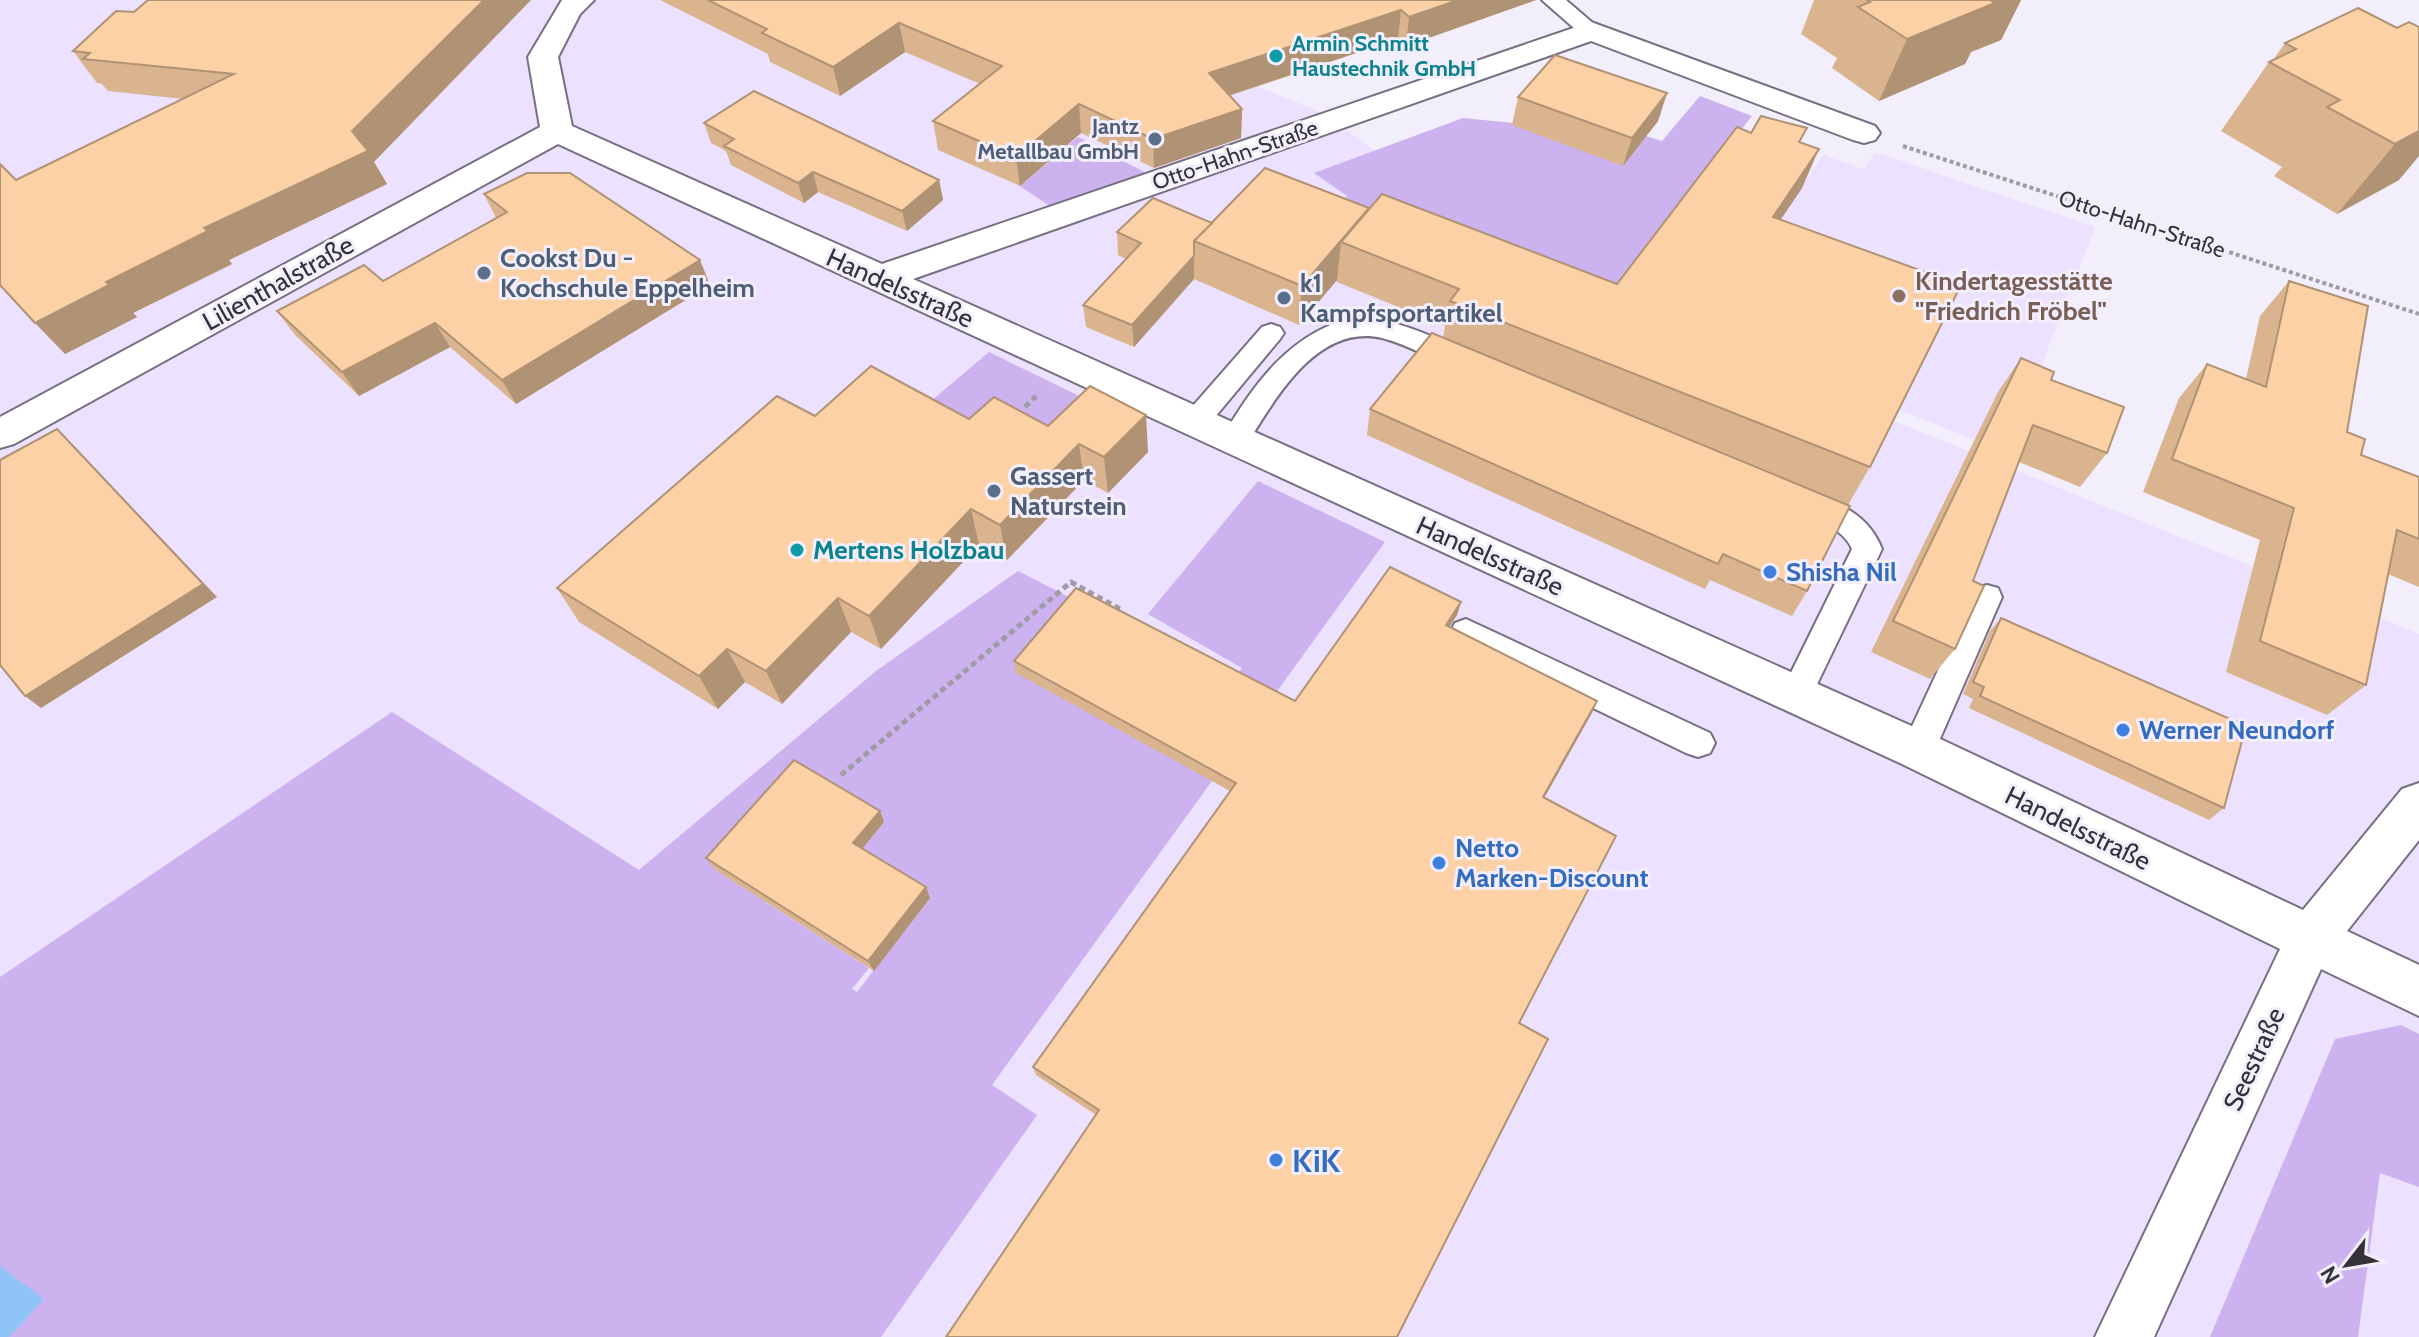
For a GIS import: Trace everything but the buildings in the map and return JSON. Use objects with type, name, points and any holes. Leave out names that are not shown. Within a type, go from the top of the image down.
[{"type":"street","points":[[557,131],[543,57],[568,10],[579,0]]},
{"type":"street","points":[[1591,31],[1864,133]]},
{"type":"street","name":"Otto-Hahn-Straße","points":[[879,278],[1591,31]]},
{"type":"street","name":"Handelsstraße","points":[[557,131],[1918,750],[2309,941],[2419,991]]},
{"type":"street","name":"Lilienthalstraße","points":[[0,434],[557,131]]},
{"type":"street","name":"Seestraße","points":[[2124,1337],[2309,941],[2419,804]]},
{"type":"lane","points":[[1553,0],[1591,31]]},
{"type":"lane","points":[[1235,440],[1251,414],[1307,345],[1340,328],[1360,326],[1395,333],[1483,370]]},
{"type":"lane","points":[[1195,422],[1271,333]]},
{"type":"lane","points":[[1777,491],[1862,532],[1867,549],[1796,695]]},
{"type":"lane","points":[[1918,750],[1987,597]]},
{"type":"lane","points":[[1466,632],[1698,743]]},
{"type":"path","name":"Otto-Hahn-Straße","points":[[1864,133],[2419,314]]},
{"type":"path","points":[[841,775],[1071,582],[1122,610]]},
{"type":"shaded area","points":[[0,0],[1048,0],[1325,114],[1559,285],[2419,634],[2419,1337],[0,1337]]},
{"type":"shaded area","points":[[1700,96],[1752,116],[1592,318],[1317,229],[1347,196],[1314,173],[1463,118],[1646,136],[1662,141]]},
{"type":"shaded area","points":[[1078,137],[1146,173],[1054,209],[1020,186]]},
{"type":"shaded area","name":"Kindertagesstätte \"Friedrich Fröbel\"","points":[[1875,152],[2095,227],[2033,387],[2003,451],[1704,333],[1823,155],[1864,169]]},
{"type":"shaded area","points":[[989,352],[1106,409],[1053,463],[911,418]]},
{"type":"shaded area","points":[[1258,481],[1385,542],[992,1085],[1037,1115],[881,1337],[0,1337],[0,977],[392,712],[639,870],[876,671],[1018,571],[1233,681],[1242,668],[1148,614]],"holes":[[[884,822],[858,854],[930,898],[857,992],[852,989],[869,968],[714,869]]]},
{"type":"shaded area","points":[[2401,1025],[2419,1034],[2419,1187],[2380,1173],[2358,1337],[2210,1337],[2335,1039]]},
{"type":"water","points":[[0,1266],[44,1299],[9,1337],[0,1337]]},
{"type":"place","name":"Armin Schmitt Haustechnik GmbH","points":[[1276,56]]},
{"type":"place","name":"Jantz Metallbau GmbH","points":[[1155,139]]},
{"type":"place","name":"Cookst Du - Kochschule Eppelheim","points":[[484,273]]},
{"type":"place","name":"Kindertagesstätte \"Friedrich Fröbel\"","points":[[1899,296]]},
{"type":"place","name":"k1 Kampfsportartikel","points":[[1284,298]]},
{"type":"place","name":"Gassert Naturstein","points":[[994,491]]},
{"type":"place","name":"Mertens Holzbau","points":[[797,550]]},
{"type":"place","name":"Shisha Nil","points":[[1770,572]]},
{"type":"place","name":"Werner Neundorf","points":[[2123,730]]},
{"type":"place","name":"Netto Marken-Discount","points":[[1439,863]]},
{"type":"place","name":"KiK","points":[[1276,1160]]}]
